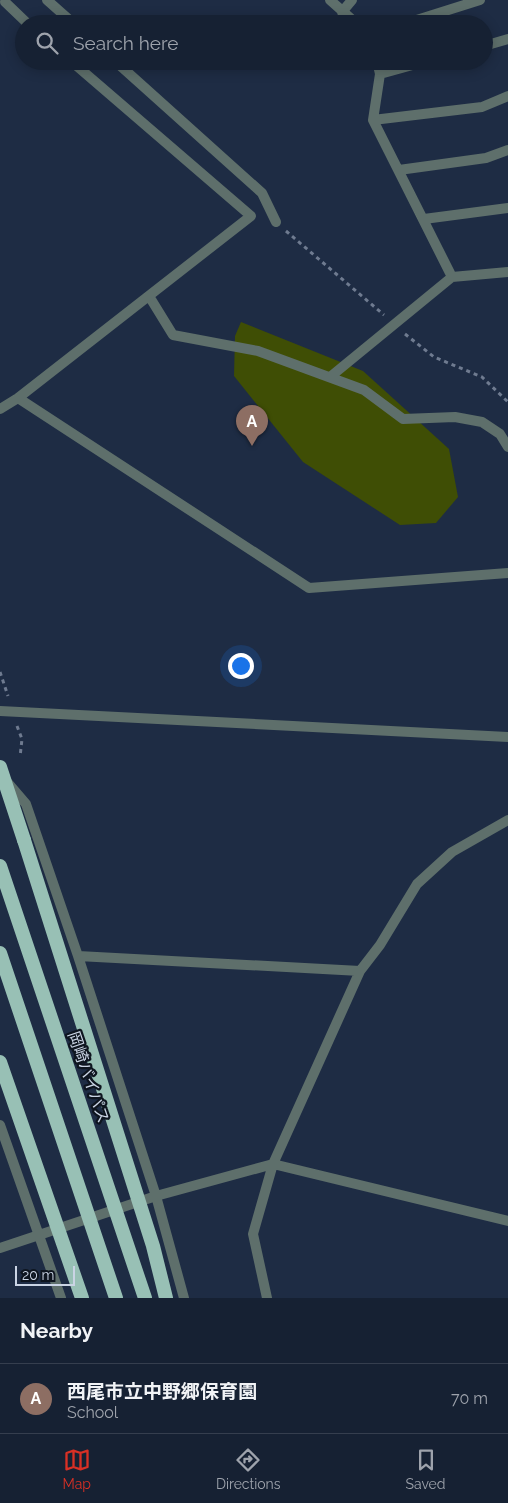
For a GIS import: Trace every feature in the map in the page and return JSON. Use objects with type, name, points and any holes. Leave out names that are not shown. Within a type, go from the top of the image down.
[{"type":"highway","points":[[2,773],[153,1246],[166,1298]]},
{"type":"highway","name":"岡崎バイパス","points":[[0,866],[145,1298]]},
{"type":"highway","points":[[0,953],[116,1298]]},
{"type":"highway","points":[[0,1062],[82,1298]]},
{"type":"street","points":[[47,0],[64,15]]},
{"type":"street","points":[[330,0],[346,15]]},
{"type":"street","points":[[342,12],[352,0]]},
{"type":"street","points":[[432,15],[480,0]]},
{"type":"street","points":[[4,3],[18,15]]},
{"type":"street","points":[[493,43],[508,39]]},
{"type":"street","points":[[0,409],[18,398],[250,216],[82,70]]},
{"type":"street","points":[[125,70],[262,193],[276,222]]},
{"type":"street","points":[[379,70],[373,120],[452,277]]},
{"type":"street","points":[[380,74],[394,70]]},
{"type":"street","points":[[373,120],[482,107],[508,96]]},
{"type":"street","points":[[399,170],[486,158],[508,150]]},
{"type":"street","points":[[424,219],[508,208]]},
{"type":"street","points":[[330,377],[452,277],[508,272]]},
{"type":"street","points":[[149,296],[173,335],[258,351],[330,377],[364,390],[403,420],[456,418],[482,422],[500,434],[508,447]]},
{"type":"street","points":[[18,398],[309,588],[508,573]]},
{"type":"street","points":[[0,711],[508,737]]},
{"type":"street","points":[[2,773],[26,804],[78,956],[156,1196],[184,1298]]},
{"type":"street","points":[[268,1298],[253,1234],[273,1164],[360,971],[380,945],[417,884],[452,852],[508,820]]},
{"type":"street","points":[[78,956],[360,971]]},
{"type":"street","points":[[0,1125],[61,1298]]},
{"type":"street","points":[[0,1248],[156,1196],[273,1164],[508,1221]]},
{"type":"path","points":[[276,222],[434,357],[482,377],[508,402]]},
{"type":"green space","points":[[241,322],[363,371],[449,449],[458,497],[436,523],[400,525],[303,462],[234,376],[235,336]]},
{"type":"place","name":"西尾市立中野郷保育園","points":[[252,446]]}]
